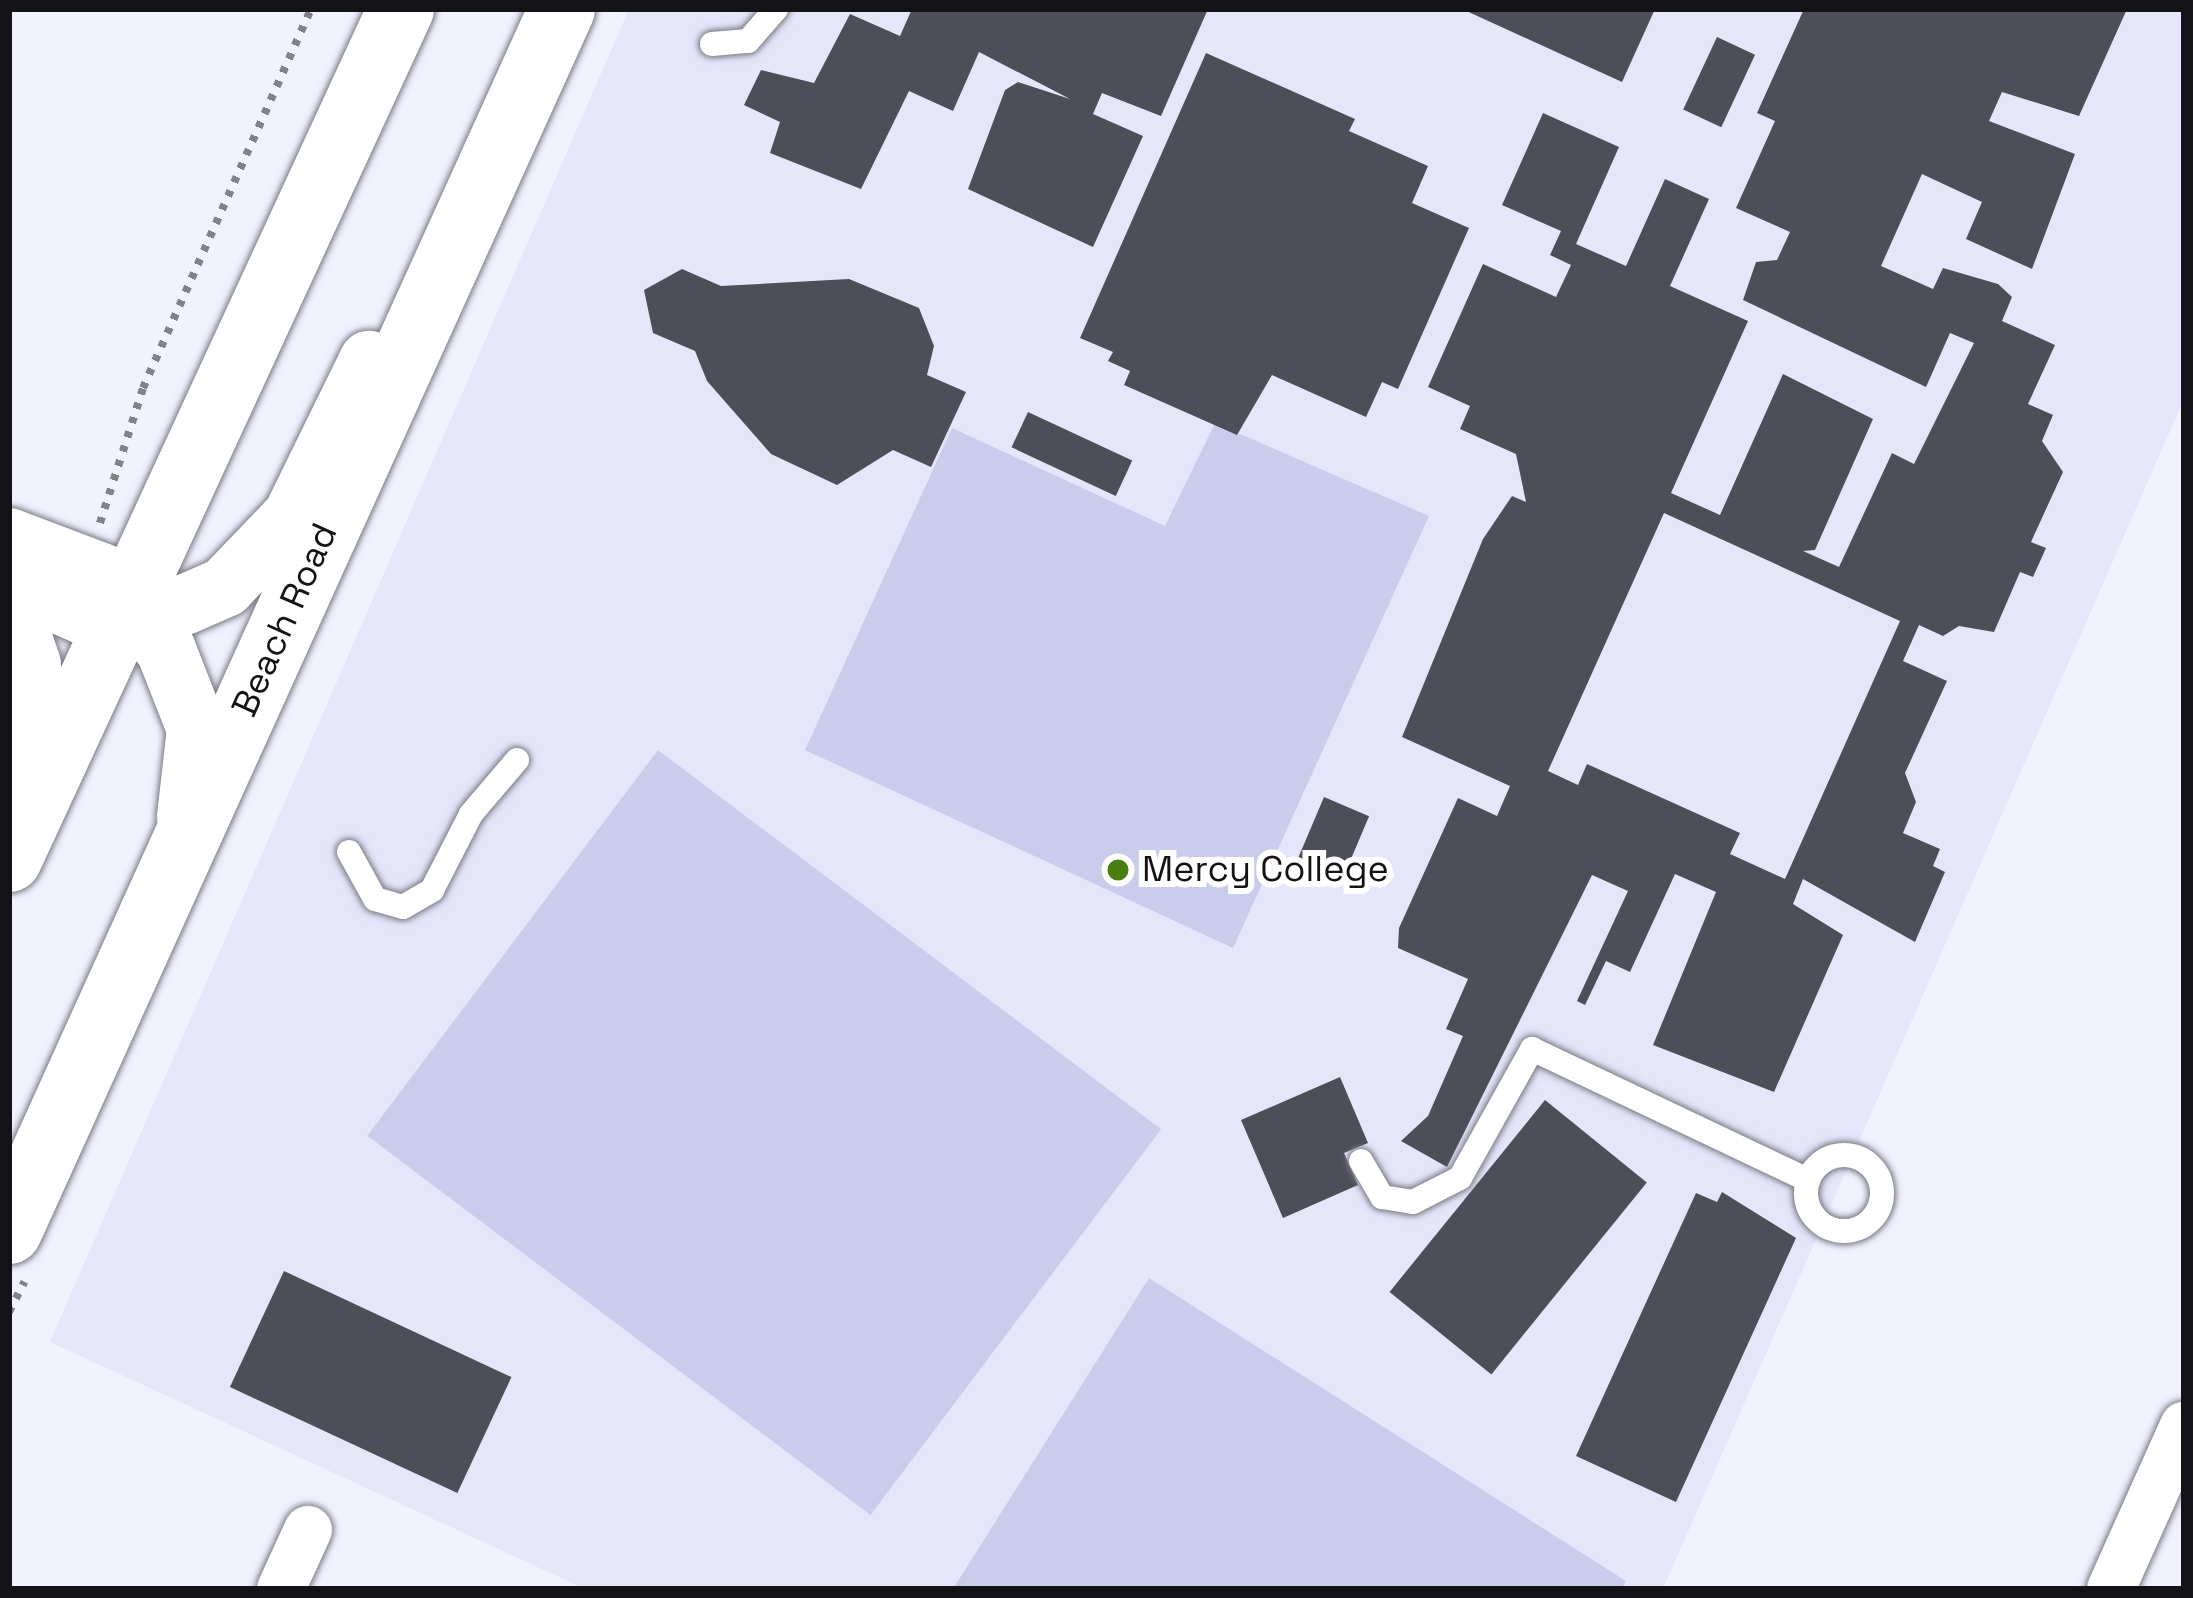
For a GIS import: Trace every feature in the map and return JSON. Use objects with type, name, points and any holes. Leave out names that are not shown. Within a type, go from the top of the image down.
[{"type":"main road","points":[[9,859],[401,9]]},
{"type":"main road","name":"Beach Road","points":[[9,1231],[562,9]]},
{"type":"main road","points":[[9,608],[28,682],[9,793]]},
{"type":"street","points":[[9,582],[83,614],[124,604],[184,605],[256,559],[293,516],[412,275],[470,214]]},
{"type":"street","points":[[9,538],[101,573],[166,650],[197,729],[184,841]]},
{"type":"street","points":[[2111,1589],[2184,1426]]},
{"type":"street","points":[[281,1589],[308,1530]]},
{"type":"lane","points":[[712,44],[748,41],[776,9]]},
{"type":"lane","points":[[349,852],[375,898],[403,907],[432,890],[471,814],[518,760]]},
{"type":"lane","points":[[1361,1161],[1382,1197],[1412,1202],[1460,1178],[1532,1049],[1808,1180]]},
{"type":"path","points":[[100,520],[143,388],[310,9]]},
{"type":"shaded area","name":"Mercy College","points":[[629,9],[2184,9],[2184,399],[1663,1589],[585,1589],[50,1342]]},
{"type":"shaded area","points":[[1215,423],[1429,516],[1233,948],[805,750],[952,428],[1165,526]]},
{"type":"shaded area","points":[[658,750],[1161,1129],[870,1515],[367,1136]]},
{"type":"shaded area","points":[[1149,1278],[1626,1581],[1621,1589],[953,1589]]},
{"type":"building","points":[[912,9],[1208,9],[1161,116],[1102,93],[1093,114],[1143,136],[1093,247],[968,189],[1005,90],[1018,82],[1070,99],[979,52],[953,111],[909,91],[861,189],[770,153],[780,122],[744,105],[761,70],[814,83],[850,14],[900,36]]},
{"type":"building","points":[[1462,9],[1655,9],[1622,82]]},
{"type":"building","points":[[1804,9],[2127,9],[2079,116],[2002,92],[1989,121],[2075,154],[2032,269],[1966,239],[1982,202],[1922,174],[1881,266],[1933,289],[1943,268],[1998,284],[2012,297],[2002,321],[2055,345],[2028,404],[2053,415],[2042,441],[2063,472],[2031,542],[2046,548],[2033,577],[2020,572],[1994,632],[1959,626],[1943,636],[1919,625],[1903,661],[1947,681],[1905,773],[1916,802],[1903,833],[1940,849],[1933,866],[1945,872],[1915,942],[1803,879],[1793,904],[1843,935],[1774,1092],[1653,1045],[1716,892],[1675,874],[1630,972],[1606,961],[1585,1005],[1577,1001],[1628,891],[1592,875],[1447,1167],[1401,1141],[1428,1116],[1463,1036],[1446,1029],[1468,979],[1398,948],[1399,928],[1458,798],[1497,816],[1510,786],[1402,737],[1483,539],[1512,496],[1526,502],[1516,454],[1460,429],[1470,406],[1428,387],[1483,264],[1556,297],[1571,265],[1550,255],[1561,231],[1502,205],[1543,113],[1619,147],[1576,244],[1626,266],[1665,179],[1709,199],[1670,286],[1748,321],[1671,493],[1720,515],[1783,374],[1873,419],[1815,550],[1803,551],[1839,567],[1892,453],[1914,464],[1974,343],[1950,333],[1926,387],[1743,300],[1756,262],[1777,260],[1790,232],[1736,208],[1775,121],[1757,113]],"holes":[[[1664,513],[1900,621],[1785,879],[1730,854],[1740,833],[1587,764],[1578,785],[1548,771]]]},
{"type":"building","points":[[1717,37],[1755,55],[1721,127],[1683,110]]},
{"type":"building","points":[[1206,53],[1355,119],[1349,131],[1428,166],[1412,203],[1469,228],[1398,389],[1382,382],[1366,417],[1272,375],[1237,435],[1124,385],[1130,371],[1108,361],[1113,352],[1080,338]]},
{"type":"building","points":[[682,269],[721,286],[849,279],[919,308],[934,346],[927,375],[966,392],[931,467],[893,450],[837,485],[771,454],[707,381],[695,351],[653,333],[644,290]]},
{"type":"building","points":[[1028,412],[1132,461],[1116,496],[1012,447]]},
{"type":"building","points":[[1324,797],[1369,816],[1339,887],[1294,868]]},
{"type":"building","points":[[1340,1077],[1368,1143],[1344,1153],[1358,1185],[1283,1218],[1241,1120]]},
{"type":"building","points":[[1545,1100],[1647,1182],[1491,1374],[1390,1292]]},
{"type":"building","points":[[1722,1192],[1796,1238],[1676,1502],[1576,1456],[1696,1193],[1717,1202]]},
{"type":"building","points":[[284,1271],[511,1377],[457,1493],[230,1387]]},
{"type":"place","name":"Mercy College","points":[[1118,870]]}]
